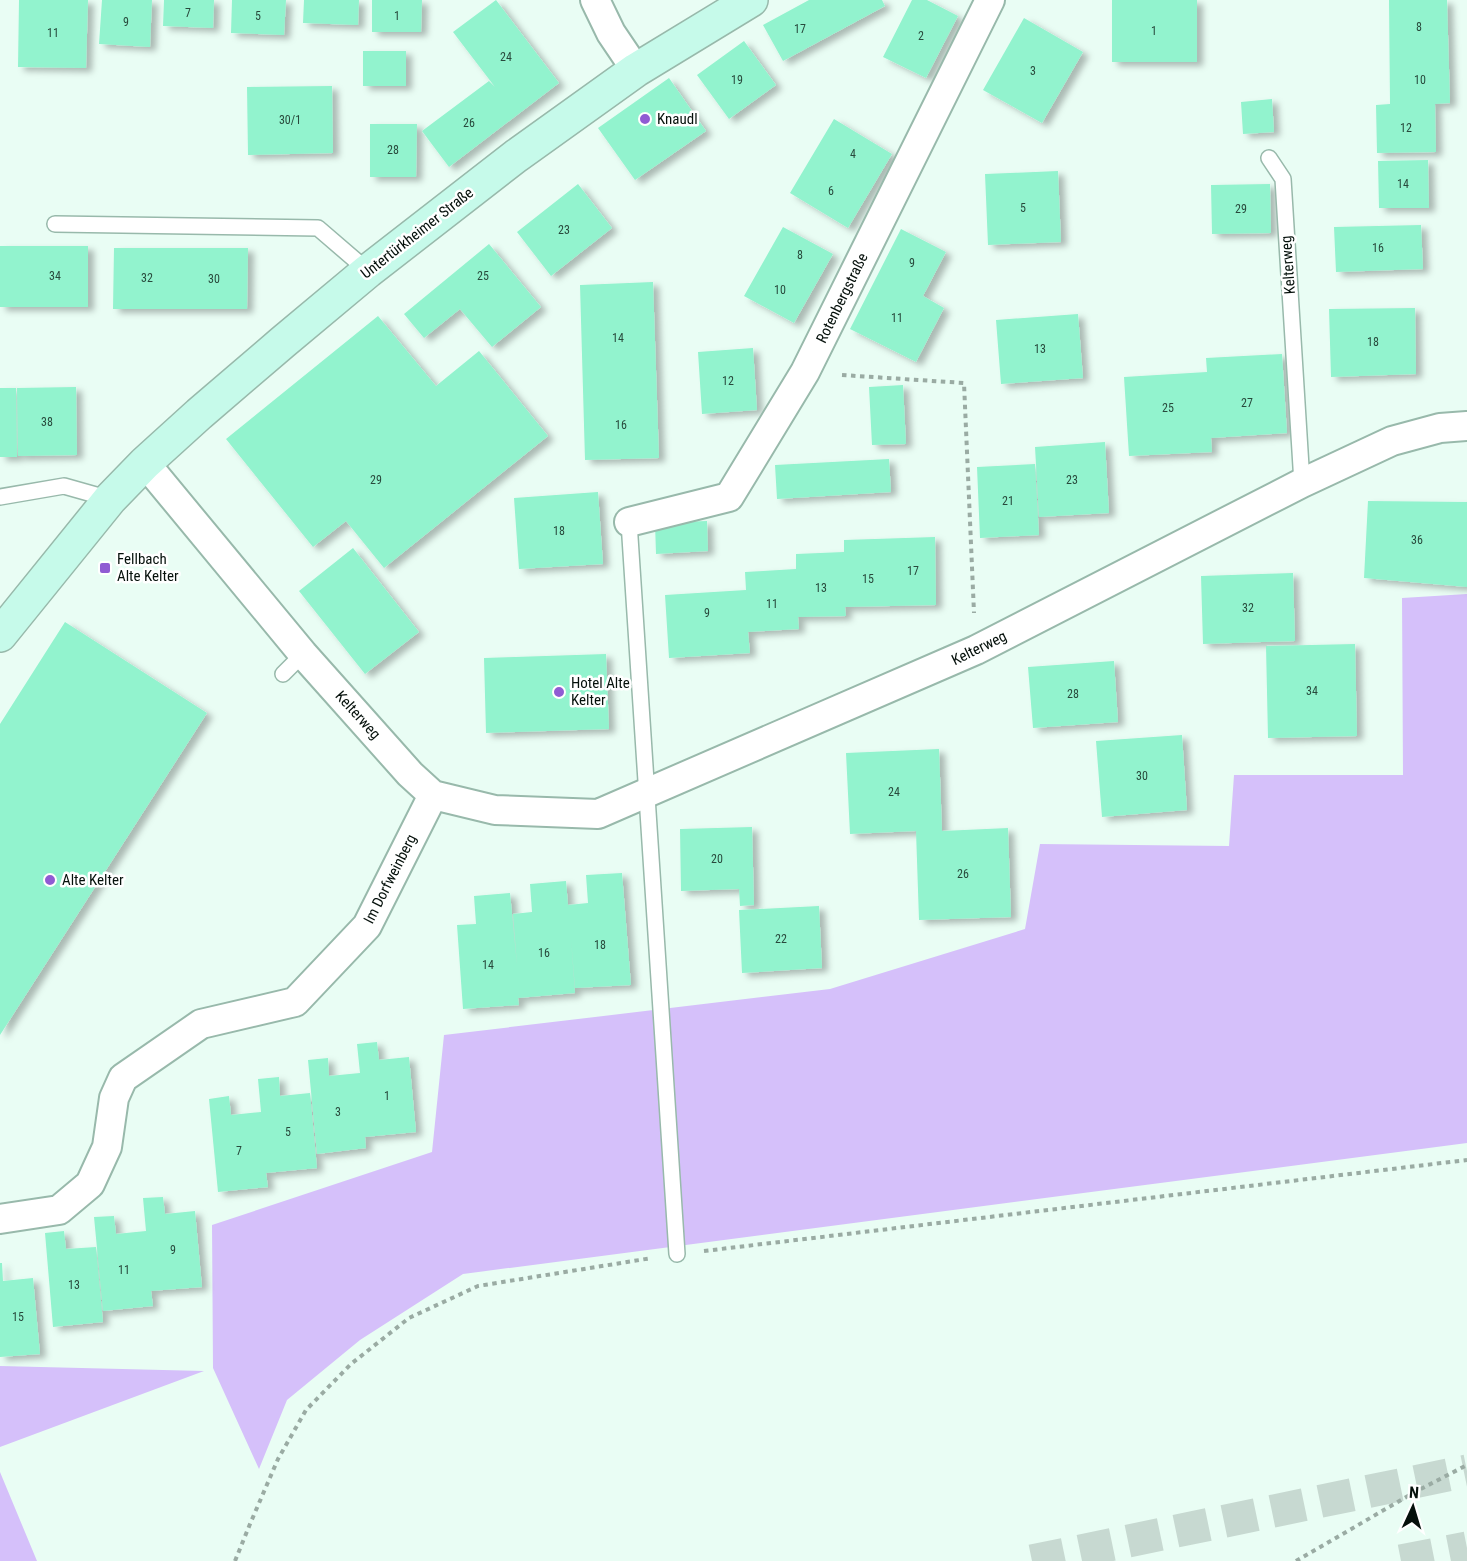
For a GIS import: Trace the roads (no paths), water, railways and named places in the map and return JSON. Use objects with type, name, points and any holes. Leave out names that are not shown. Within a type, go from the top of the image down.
[{"type":"main road","name":"Untertürkheimer Straße","points":[[0,635],[110,500],[145,463],[199,414],[368,271],[516,156],[636,70],[751,0]]},
{"type":"street","points":[[594,0],[611,33],[636,70]]},
{"type":"street","name":"Rotenbergstraße","points":[[629,522],[729,497],[805,372],[990,0]]},
{"type":"street","name":"Kelterweg","points":[[145,463],[303,654],[410,774],[433,795],[495,810],[598,813],[976,650],[1302,483],[1392,441],[1440,428],[1467,426]]},
{"type":"street","name":"Im Dorfweinberg","points":[[0,1219],[59,1210],[90,1184],[107,1147],[114,1098],[123,1078],[201,1024],[295,1002],[368,926],[433,795]]},
{"type":"lane","name":"Kelterweg","points":[[1269,158],[1283,179],[1302,483]]},
{"type":"lane","points":[[54,224],[318,228],[368,271]]},
{"type":"lane","points":[[0,497],[64,486],[110,500]]},
{"type":"lane","points":[[629,522],[677,1254]]},
{"type":"lane","points":[[283,674],[303,654]]},
{"type":"tunnel","points":[[1032,1561],[1467,1471]]},
{"type":"tunnel","points":[[1401,1561],[1467,1548]]},
{"type":"place","name":"Knaudl","points":[[645,119]]},
{"type":"place","name":"Fellbach Alte Kelter","points":[[105,568]]},
{"type":"place","name":"Hotel Alte Kelter","points":[[559,692]]},
{"type":"place","name":"Alte Kelter","points":[[50,880]]}]
